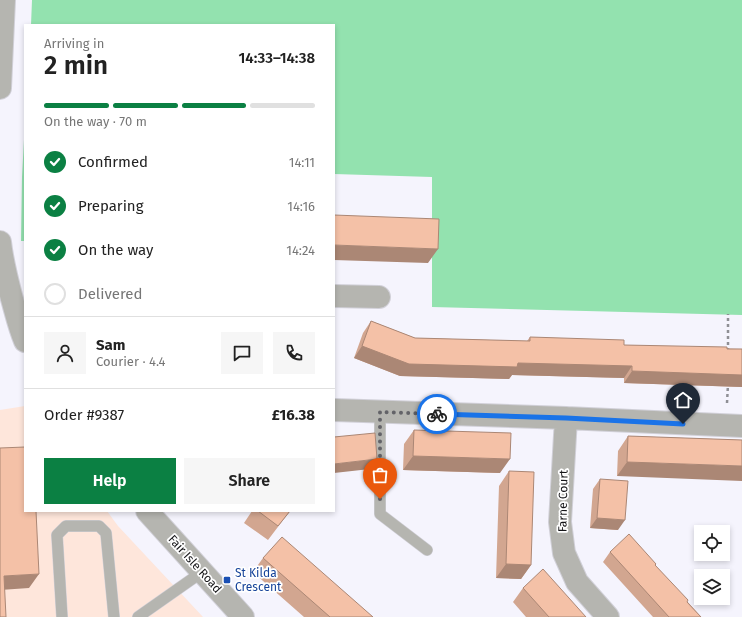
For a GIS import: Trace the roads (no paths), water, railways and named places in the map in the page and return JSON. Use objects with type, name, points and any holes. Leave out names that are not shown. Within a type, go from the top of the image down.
[{"type":"street","points":[[0,88],[1,32],[4,0]]},
{"type":"street","points":[[0,242],[4,282],[24,338]]},
{"type":"street","points":[[335,296],[379,297]]},
{"type":"street","points":[[335,410],[566,418],[735,426]]},
{"type":"street","name":"Farne Court","points":[[566,418],[560,522],[564,553],[577,582],[608,617]]},
{"type":"street","name":"Fair Isle Road","points":[[155,514],[202,572],[243,617]]},
{"type":"lane","points":[[380,412],[380,514],[427,550]]},
{"type":"lane","points":[[62,617],[58,535],[66,526],[99,526],[106,533],[114,617]]},
{"type":"lane","points":[[138,617],[202,572]]},
{"type":"place","name":"St Kilda Crescent","points":[[227,580]]}]
